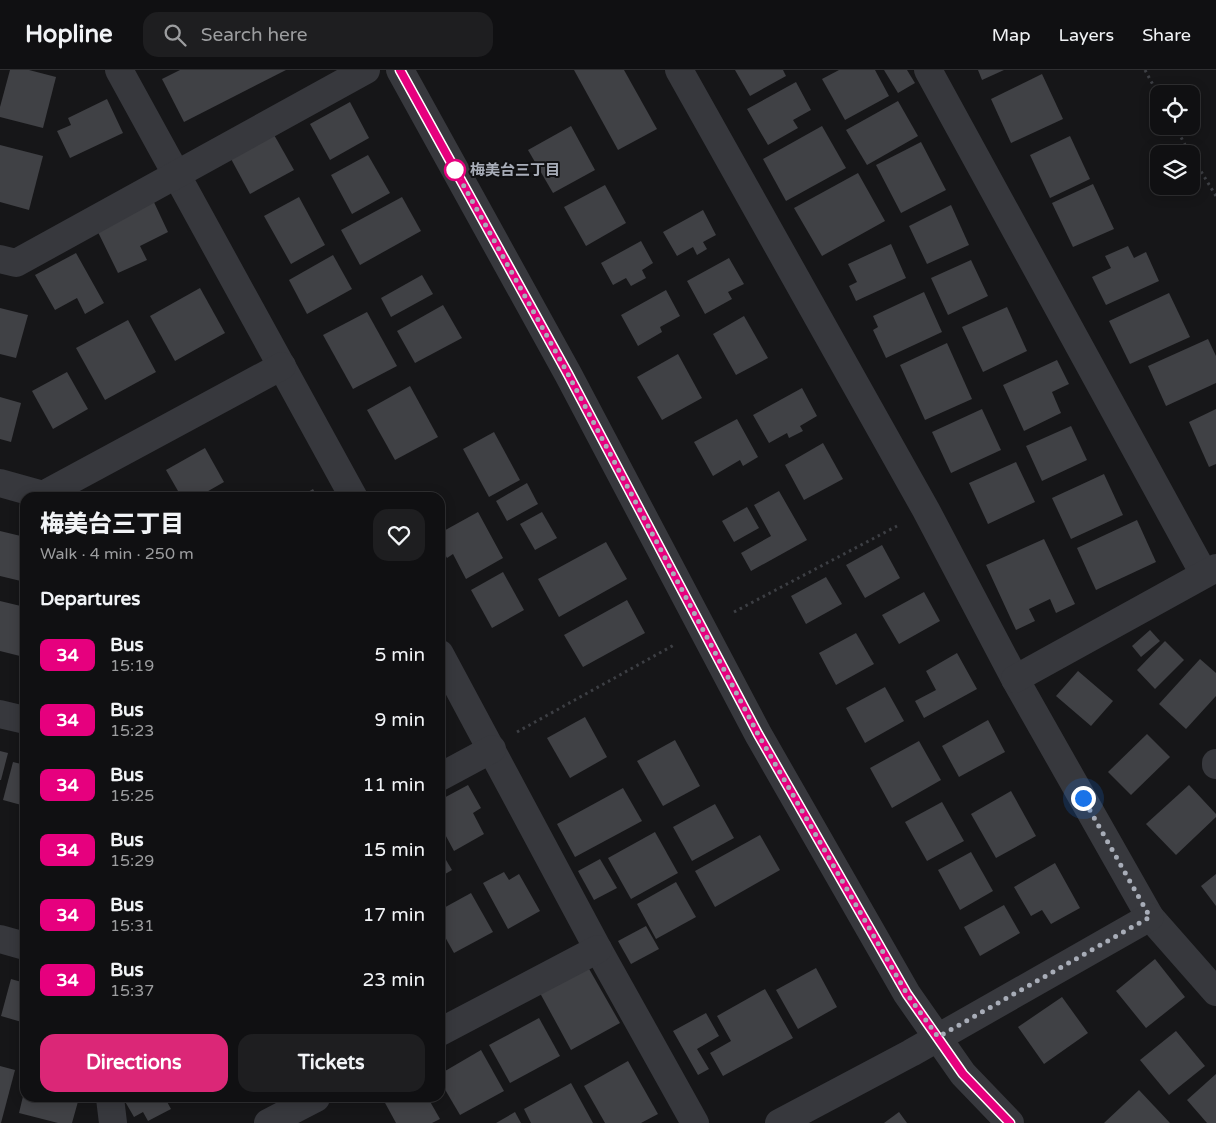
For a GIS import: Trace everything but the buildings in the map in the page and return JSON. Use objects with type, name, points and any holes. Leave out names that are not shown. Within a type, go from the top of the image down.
[{"type":"street","points":[[119,70],[351,492]]},
{"type":"street","points":[[0,259],[16,263],[366,70]]},
{"type":"street","points":[[400,70],[568,374],[758,734],[907,994],[963,1074],[1010,1123]]},
{"type":"street","points":[[679,70],[926,510],[1015,679],[1150,917],[1216,992]]},
{"type":"street","points":[[928,70],[1210,571],[1015,679]]},
{"type":"street","points":[[49,492],[282,366]]},
{"type":"street","points":[[0,483],[32,492]]},
{"type":"street","points":[[445,663],[598,949],[695,1123]]},
{"type":"street","points":[[0,714],[20,719]]},
{"type":"street","points":[[445,774],[492,749]]},
{"type":"street","points":[[780,1123],[938,1037],[1150,917]]},
{"type":"street","points":[[0,939],[20,945]]},
{"type":"street","points":[[445,1029],[598,949]]},
{"type":"street","points":[[110,1102],[113,1123]]},
{"type":"street","points":[[268,1123],[308,1102]]},
{"type":"path","points":[[1145,70],[1153,85]]},
{"type":"path","points":[[1200,170],[1216,196]]},
{"type":"path","points":[[734,612],[926,510]]},
{"type":"path","points":[[492,749],[505,738],[677,644]]},
{"type":"bus line","name":"34","points":[[400,70],[568,374],[758,734],[907,994],[963,1074],[1010,1123]]},
{"type":"place","name":"梅美台三丁目","points":[[455,170]]},
{"type":"route","points":[[455,170],[568,374],[758,734],[907,994],[938,1037],[1150,917],[1083,798]]}]
